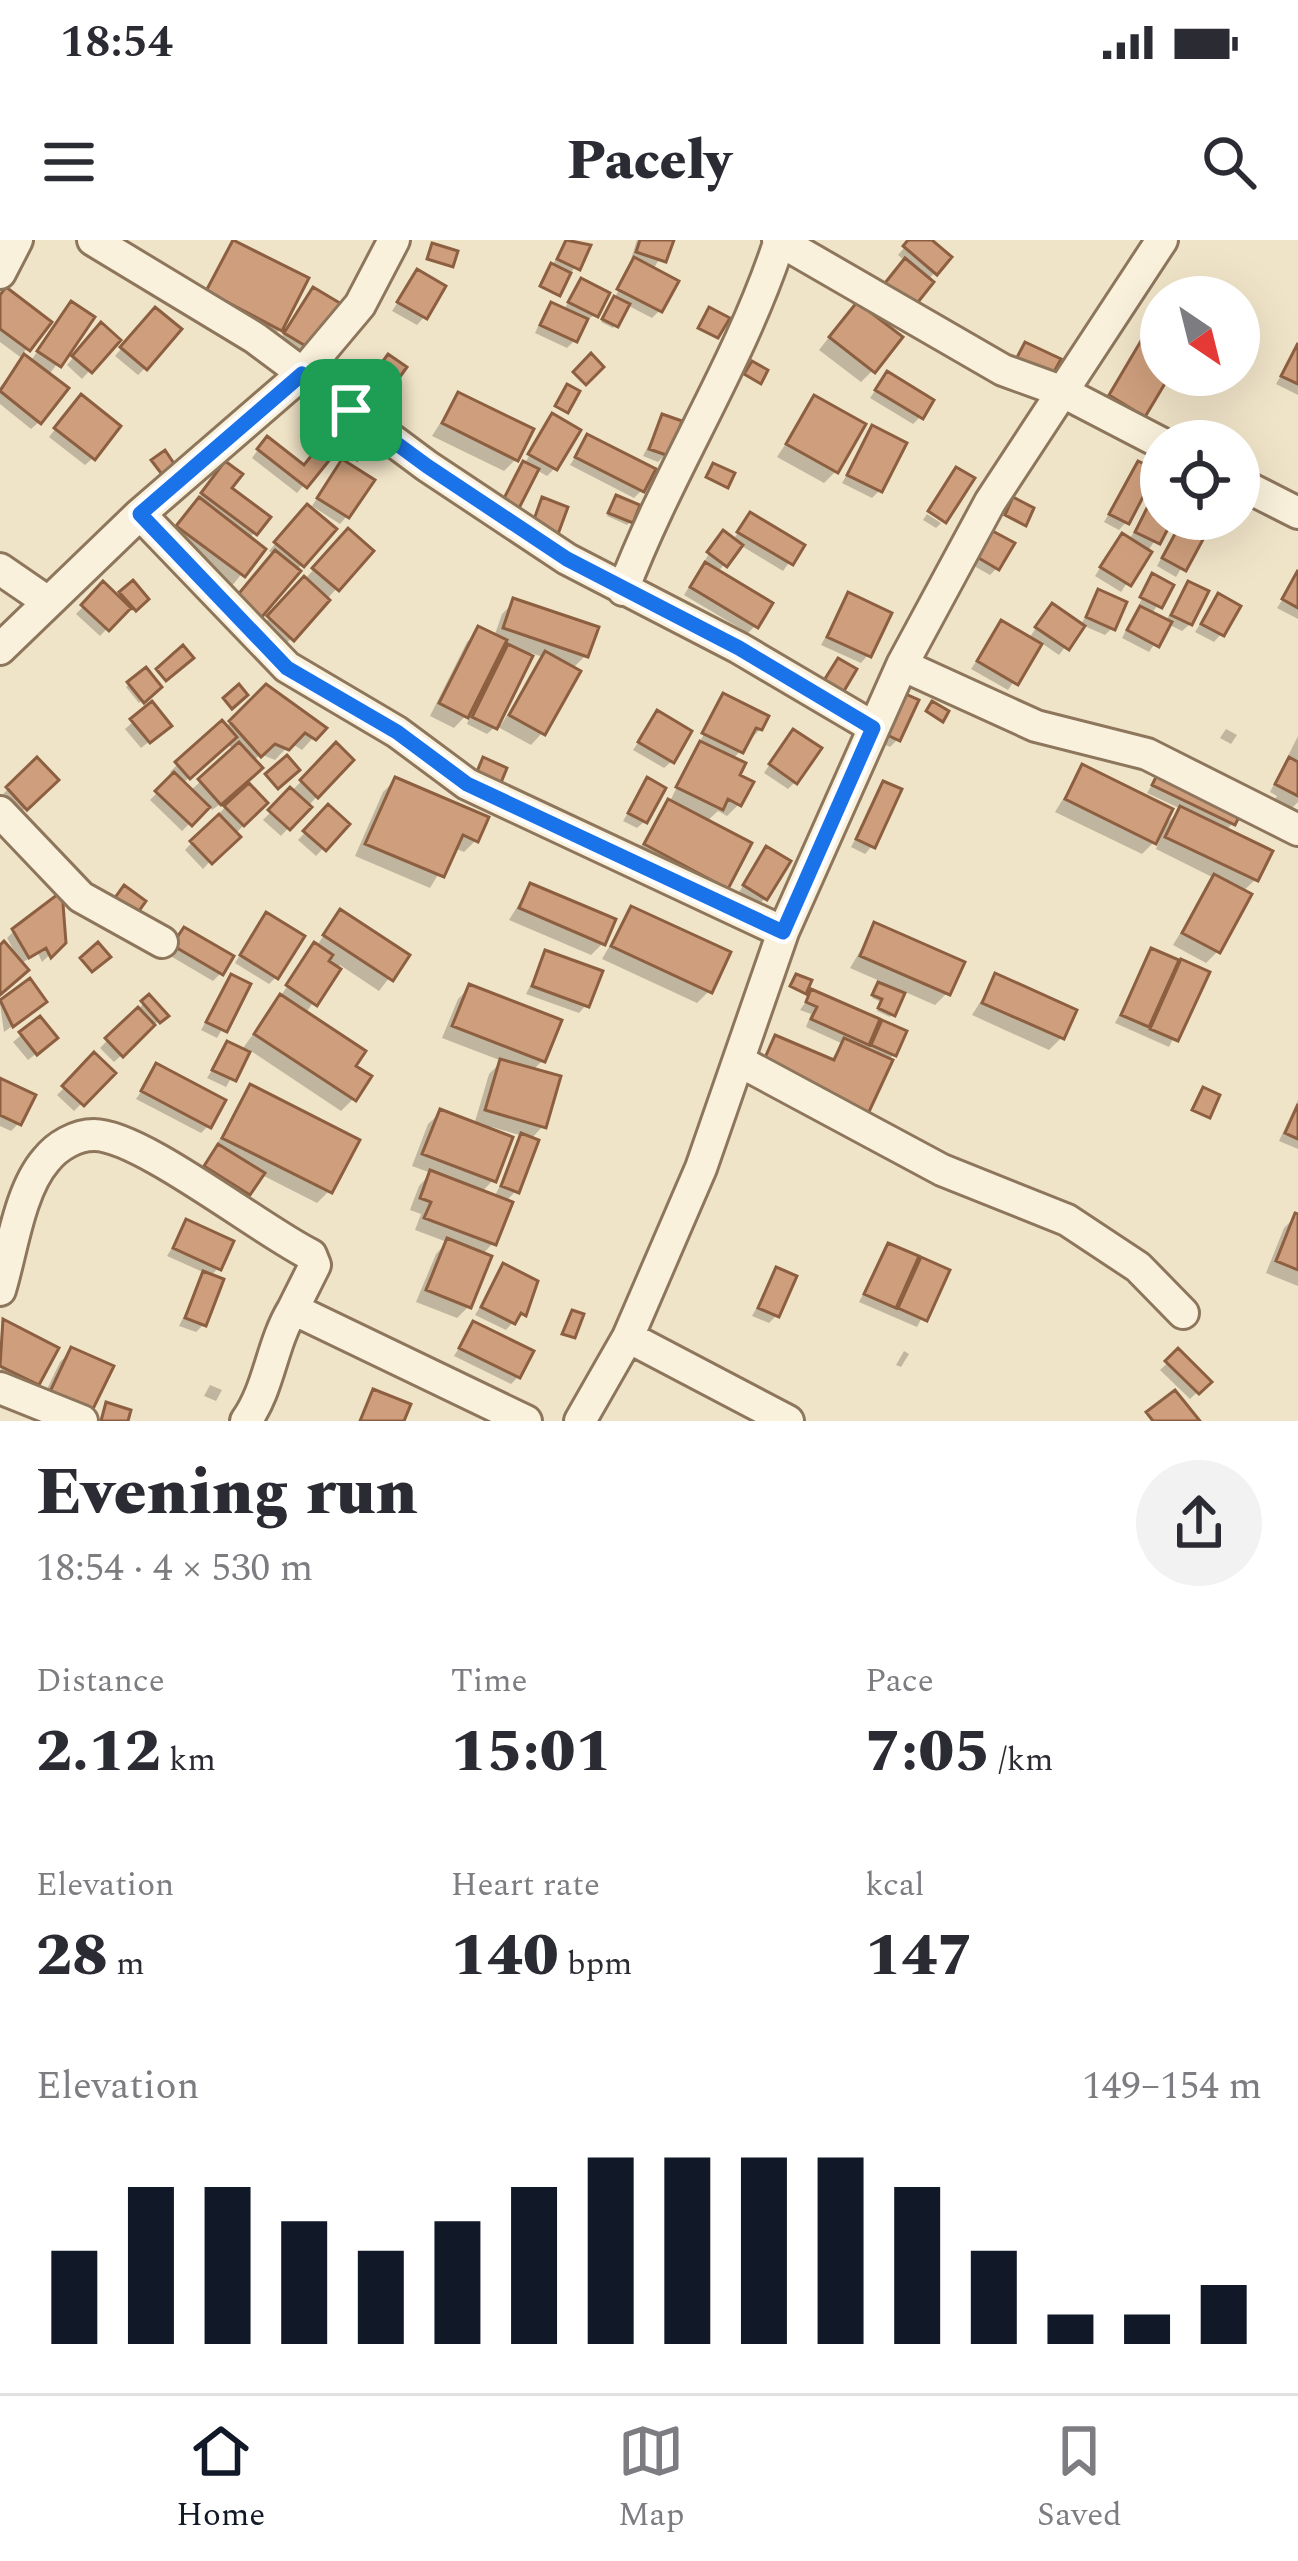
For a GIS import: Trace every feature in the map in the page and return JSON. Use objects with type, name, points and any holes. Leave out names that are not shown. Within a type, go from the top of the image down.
[{"type":"street","points":[[0,272],[17,240]]},
{"type":"street","points":[[93,240],[255,338],[427,466],[623,590],[739,648],[873,728]]},
{"type":"street","points":[[0,649],[140,514],[302,374],[360,305],[394,240]]},
{"type":"street","points":[[623,590],[649,521],[733,365],[779,240],[1003,370],[1060,391],[1140,432]]},
{"type":"street","points":[[580,1421],[628,1337],[701,1168],[783,932],[902,665],[990,502],[1162,240]]},
{"type":"street","points":[[1260,494],[1298,514]]},
{"type":"street","points":[[140,514],[287,668],[397,732],[467,784],[783,932]]},
{"type":"street","points":[[0,569],[48,602]]},
{"type":"street","points":[[902,665],[1036,726],[1147,754],[1298,830]]},
{"type":"street","points":[[0,812],[81,897],[163,942]]},
{"type":"street","points":[[739,1061],[942,1170],[1067,1220],[1138,1268],[1183,1313]]},
{"type":"street","points":[[0,1290],[44,1161],[74,1138],[98,1134],[149,1156],[268,1234],[311,1255],[315,1265],[281,1328],[260,1400],[246,1421]]},
{"type":"street","points":[[293,1309],[526,1421]]},
{"type":"street","points":[[628,1337],[788,1421]]},
{"type":"street","points":[[0,1388],[82,1421]]},
{"type":"building","points":[[233,240],[309,278],[282,331],[206,291]]},
{"type":"building","points":[[566,240],[591,245],[580,270],[557,259]]},
{"type":"building","points":[[640,240],[674,240],[666,262],[636,252]]},
{"type":"building","points":[[908,240],[932,240],[952,257],[937,275],[903,246]]},
{"type":"building","points":[[432,243],[458,251],[453,267],[427,259]]},
{"type":"building","points":[[634,257],[679,281],[662,312],[617,289]]},
{"type":"building","points":[[905,258],[934,282],[911,311],[881,288]]},
{"type":"building","points":[[551,263],[571,273],[560,296],[540,286]]},
{"type":"building","points":[[417,269],[446,286],[427,319],[397,302]]},
{"type":"building","points":[[581,278],[610,293],[598,317],[568,302]]},
{"type":"building","points":[[6,287],[52,322],[30,351],[0,329],[0,295]]},
{"type":"building","points":[[313,287],[343,305],[314,351],[284,333]]},
{"type":"building","points":[[614,296],[630,304],[618,327],[602,319]]},
{"type":"building","points":[[71,301],[95,317],[61,367],[37,351]]},
{"type":"building","points":[[551,302],[588,319],[577,342],[540,325]]},
{"type":"building","points":[[857,302],[903,337],[875,373],[829,337]]},
{"type":"building","points":[[155,307],[182,329],[147,370],[120,347]]},
{"type":"building","points":[[709,307],[730,318],[718,338],[698,328]]},
{"type":"building","points":[[101,322],[121,340],[92,373],[72,356]]},
{"type":"building","points":[[1025,342],[1061,359],[1048,383],[1013,365]]},
{"type":"building","points":[[1140,342],[1140,396],[1158,396],[1145,417],[1109,395]]},
{"type":"building","points":[[1298,343],[1298,384],[1281,376]]},
{"type":"building","points":[[591,353],[604,367],[586,385],[573,372]]},
{"type":"building","points":[[24,354],[69,388],[41,424],[0,391]]},
{"type":"building","points":[[388,354],[407,367],[389,392],[370,379]]},
{"type":"building","points":[[752,361],[768,370],[761,384],[744,374]]},
{"type":"building","points":[[887,371],[934,400],[923,419],[875,390]]},
{"type":"building","points":[[567,384],[580,391],[568,413],[555,406]]},
{"type":"building","points":[[458,392],[534,429],[518,461],[442,423]]},
{"type":"building","points":[[81,394],[121,426],[95,460],[54,428]]},
{"type":"building","points":[[814,395],[866,424],[838,473],[786,444]]},
{"type":"building","points":[[552,413],[581,430],[557,470],[528,454]]},
{"type":"building","points":[[662,414],[682,421],[669,456],[649,449]]},
{"type":"building","points":[[872,425],[907,443],[882,492],[847,475]]},
{"type":"building","points":[[587,434],[656,469],[644,492],[575,457]]},
{"type":"building","points":[[267,436],[304,465],[327,436],[340,447],[307,488],[257,449]]},
{"type":"building","points":[[347,439],[364,448],[357,460],[341,452]]},
{"type":"building","points":[[165,450],[177,468],[164,477],[151,460]]},
{"type":"building","points":[[342,459],[375,480],[349,518],[317,498]]},
{"type":"building","points":[[225,461],[243,474],[232,488],[271,517],[257,535],[201,493]]},
{"type":"building","points":[[523,461],[539,469],[515,516],[499,508]]},
{"type":"building","points":[[1140,462],[1140,503],[1129,524],[1109,514]]},
{"type":"building","points":[[713,463],[735,473],[728,488],[706,477]]},
{"type":"building","points":[[956,467],[975,478],[946,523],[928,511]]},
{"type":"building","points":[[616,495],[640,505],[633,523],[608,513]]},
{"type":"building","points":[[199,497],[266,549],[245,577],[176,526]]},
{"type":"building","points":[[542,497],[568,507],[558,534],[532,525]]},
{"type":"building","points":[[1013,497],[1034,508],[1026,526],[1005,515]]},
{"type":"building","points":[[307,504],[337,529],[304,567],[274,542]]},
{"type":"building","points":[[750,512],[805,545],[793,565],[737,532]]},
{"type":"building","points":[[348,528],[374,551],[339,591],[312,568]]},
{"type":"building","points":[[987,528],[1015,543],[999,570],[972,554]]},
{"type":"building","points":[[723,530],[743,545],[727,567],[707,552]]},
{"type":"building","points":[[1122,533],[1152,552],[1131,586],[1100,567]]},
{"type":"building","points":[[1172,540],[1203,540],[1186,571],[1162,558]]},
{"type":"building","points":[[275,550],[301,571],[261,618],[236,597]]},
{"type":"building","points":[[705,562],[773,603],[758,628],[690,587]]},
{"type":"building","points":[[1298,570],[1298,608],[1282,599]]},
{"type":"building","points":[[1152,573],[1174,585],[1162,608],[1140,597]]},
{"type":"building","points":[[304,576],[330,600],[294,641],[267,616]]},
{"type":"building","points":[[133,580],[149,599],[136,611],[119,592]]},
{"type":"building","points":[[103,581],[131,608],[109,631],[81,605]]},
{"type":"building","points":[[1188,581],[1209,591],[1192,625],[1171,615]]},
{"type":"building","points":[[1098,589],[1127,602],[1115,630],[1086,617]]},
{"type":"building","points":[[848,592],[892,613],[871,657],[827,637]]},
{"type":"building","points":[[1218,593],[1241,606],[1224,636],[1201,624]]},
{"type":"building","points":[[513,598],[599,627],[588,657],[503,628]]},
{"type":"building","points":[[1052,603],[1085,626],[1069,650],[1035,627]]},
{"type":"building","points":[[1140,606],[1172,622],[1159,647],[1127,630]]},
{"type":"building","points":[[1001,620],[1042,644],[1018,685],[977,661]]},
{"type":"building","points":[[478,626],[507,640],[468,718],[439,703]]},
{"type":"building","points":[[508,644],[533,656],[497,729],[472,717]]},
{"type":"building","points":[[183,645],[194,658],[166,681],[156,669]]},
{"type":"building","points":[[545,651],[581,671],[545,735],[509,715]]},
{"type":"building","points":[[838,658],[857,669],[838,701],[818,690]]},
{"type":"building","points":[[146,667],[162,687],[144,703],[127,682]]},
{"type":"building","points":[[239,684],[248,695],[232,709],[223,698]]},
{"type":"building","points":[[266,684],[327,728],[316,740],[305,733],[289,750],[275,744],[261,757],[229,721]]},
{"type":"building","points":[[899,691],[919,700],[900,741],[881,732]]},
{"type":"building","points":[[723,693],[769,716],[762,730],[756,728],[743,753],[702,733]]},
{"type":"building","points":[[152,701],[172,726],[150,743],[130,719]]},
{"type":"building","points":[[932,701],[949,711],[943,722],[926,711]]},
{"type":"building","points":[[657,710],[692,731],[674,763],[638,742]]},
{"type":"building","points":[[222,720],[237,737],[190,779],[175,762]]},
{"type":"building","points":[[793,729],[822,748],[797,784],[769,764]]},
{"type":"building","points":[[700,741],[746,763],[740,775],[754,782],[741,806],[728,799],[723,810],[676,787]]},
{"type":"building","points":[[239,742],[263,768],[221,805],[198,779]]},
{"type":"building","points":[[336,742],[354,760],[318,798],[300,780]]},
{"type":"building","points":[[287,755],[300,770],[278,789],[265,774]]},
{"type":"building","points":[[37,757],[59,780],[27,810],[6,787]]},
{"type":"building","points":[[483,757],[507,768],[500,785],[476,774]]},
{"type":"building","points":[[1289,757],[1298,762],[1298,796],[1275,784]]},
{"type":"building","points":[[1082,764],[1173,809],[1156,844],[1065,799]]},
{"type":"building","points":[[1162,765],[1245,805],[1235,825],[1152,785]]},
{"type":"building","points":[[174,772],[210,807],[192,826],[155,791]]},
{"type":"building","points":[[395,777],[489,817],[478,842],[463,835],[444,877],[365,844]]},
{"type":"building","points":[[647,777],[666,788],[647,823],[628,813]]},
{"type":"building","points":[[883,781],[902,789],[875,848],[856,839]]},
{"type":"building","points":[[249,783],[268,803],[244,826],[224,806]]},
{"type":"building","points":[[290,787],[312,807],[290,830],[268,810]]},
{"type":"building","points":[[668,799],[752,843],[728,889],[644,844]]},
{"type":"building","points":[[328,804],[350,824],[326,851],[303,831]]},
{"type":"building","points":[[1180,806],[1273,851],[1258,881],[1165,837]]},
{"type":"building","points":[[219,814],[241,837],[212,864],[190,841]]},
{"type":"building","points":[[766,846],[791,861],[767,900],[743,885]]},
{"type":"building","points":[[1214,874],[1252,894],[1220,953],[1182,933]]},
{"type":"building","points":[[530,883],[616,919],[605,945],[519,908]]},
{"type":"building","points":[[124,885],[146,901],[134,918],[112,902]]},
{"type":"building","points":[[62,891],[66,943],[51,958],[46,948],[29,958],[12,929]]},
{"type":"building","points":[[631,906],[731,952],[712,993],[611,946]]},
{"type":"building","points":[[340,909],[410,955],[393,981],[323,935]]},
{"type":"building","points":[[266,912],[305,936],[278,979],[240,955]]},
{"type":"building","points":[[874,922],[965,962],[950,995],[860,956]]},
{"type":"building","points":[[184,927],[234,956],[223,975],[172,945]]},
{"type":"building","points":[[4,941],[29,970],[0,995],[0,945]]},
{"type":"building","points":[[98,942],[111,957],[92,972],[80,958]]},
{"type":"building","points":[[314,942],[333,955],[329,961],[341,969],[317,1006],[286,985]]},
{"type":"building","points":[[1151,948],[1179,960],[1149,1027],[1121,1015]]},
{"type":"building","points":[[545,950],[603,971],[589,1007],[532,986]]},
{"type":"building","points":[[1181,959],[1210,972],[1178,1041],[1150,1029]]},
{"type":"building","points":[[995,973],[1077,1010],[1064,1039],[982,1003]]},
{"type":"building","points":[[231,974],[251,984],[227,1032],[206,1022]]},
{"type":"building","points":[[796,974],[812,980],[806,994],[790,986]]},
{"type":"building","points":[[30,978],[47,1002],[13,1027],[0,1000]]},
{"type":"building","points":[[878,982],[905,993],[895,1016],[878,1008],[882,999],[872,995]]},
{"type":"building","points":[[469,984],[562,1020],[545,1062],[452,1026]]},
{"type":"building","points":[[811,989],[880,1019],[869,1045],[811,1019],[817,1007],[806,1002]]},
{"type":"building","points":[[149,994],[169,1016],[160,1023],[141,1001]]},
{"type":"building","points":[[280,994],[366,1051],[356,1066],[372,1076],[356,1101],[254,1034]]},
{"type":"building","points":[[138,1007],[155,1025],[123,1057],[105,1038]]},
{"type":"building","points":[[40,1016],[58,1038],[37,1055],[19,1032]]},
{"type":"building","points":[[882,1020],[907,1031],[896,1056],[871,1045]]},
{"type":"building","points":[[775,1035],[834,1060],[844,1038],[893,1060],[867,1116],[760,1069]]},
{"type":"building","points":[[227,1041],[250,1052],[236,1081],[212,1070]]},
{"type":"building","points":[[94,1052],[116,1073],[84,1106],[62,1086]]},
{"type":"building","points":[[500,1059],[561,1076],[546,1128],[485,1110]]},
{"type":"building","points":[[156,1063],[226,1100],[211,1128],[141,1091]]},
{"type":"building","points":[[0,1078],[36,1095],[21,1125],[0,1115]]},
{"type":"building","points":[[250,1084],[360,1140],[332,1193],[222,1138]]},
{"type":"building","points":[[1203,1087],[1220,1095],[1210,1118],[1192,1110]]},
{"type":"building","points":[[1298,1104],[1298,1139],[1285,1133]]},
{"type":"building","points":[[440,1109],[513,1137],[496,1182],[422,1154]]},
{"type":"building","points":[[521,1133],[539,1140],[519,1193],[501,1186]]},
{"type":"building","points":[[218,1144],[265,1173],[250,1195],[204,1166]]},
{"type":"building","points":[[430,1170],[513,1202],[496,1245],[424,1218],[431,1202],[420,1198]]},
{"type":"building","points":[[1298,1214],[1298,1270],[1276,1261]]},
{"type":"building","points":[[186,1219],[234,1241],[221,1270],[173,1248]]},
{"type":"building","points":[[447,1238],[492,1256],[471,1308],[426,1290]]},
{"type":"building","points":[[888,1243],[919,1256],[896,1308],[864,1294]]},
{"type":"building","points":[[921,1257],[950,1270],[927,1321],[898,1308]]},
{"type":"building","points":[[503,1263],[538,1281],[526,1316],[521,1313],[515,1324],[481,1307]]},
{"type":"building","points":[[776,1267],[797,1276],[779,1317],[758,1308]]},
{"type":"building","points":[[203,1271],[224,1279],[206,1326],[185,1318]]},
{"type":"building","points":[[572,1310],[584,1314],[575,1338],[562,1334]]},
{"type":"building","points":[[3,1319],[59,1348],[39,1385],[0,1366]]},
{"type":"building","points":[[473,1321],[534,1351],[520,1378],[459,1348]]},
{"type":"building","points":[[71,1347],[114,1366],[89,1417],[47,1398]]},
{"type":"building","points":[[1178,1348],[1212,1382],[1199,1394],[1165,1361]]},
{"type":"building","points":[[373,1389],[411,1404],[404,1421],[360,1421]]},
{"type":"building","points":[[1175,1390],[1200,1421],[1153,1421],[1146,1412]]},
{"type":"building","points":[[106,1402],[131,1410],[128,1421],[101,1421]]},
{"type":"route","points":[[302,374],[351,410],[567,559],[739,648],[873,728],[783,932],[467,784],[397,732],[287,668],[140,514],[302,374]]}]
